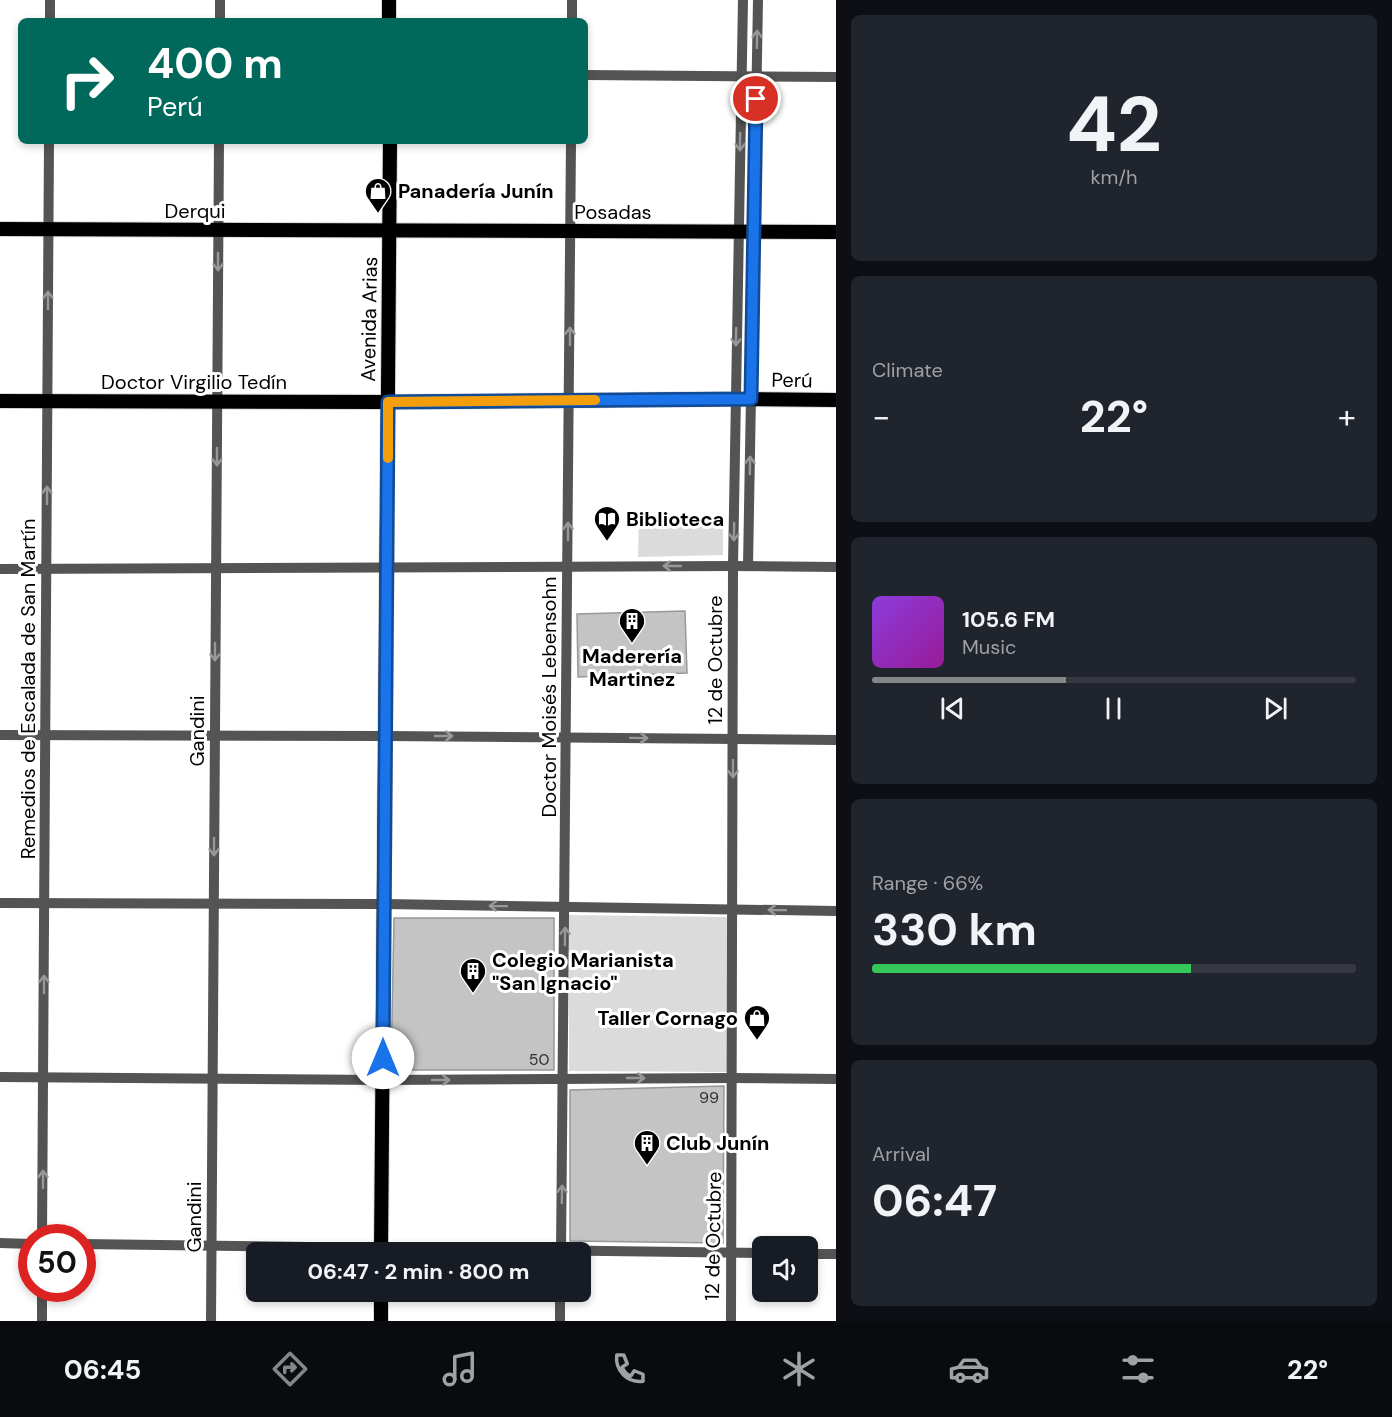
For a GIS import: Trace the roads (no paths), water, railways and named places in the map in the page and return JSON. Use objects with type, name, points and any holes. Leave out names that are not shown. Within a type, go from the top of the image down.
[{"type":"main road","points":[[389,0],[389,18]]},
{"type":"main road","name":"Avenida Arias","points":[[381,1242],[390,144]]},
{"type":"main road","name":"Derqui","points":[[0,230],[390,231]]},
{"type":"main road","name":"Posadas","points":[[390,231],[836,232]]},
{"type":"main road","name":"Doctor Virgilio Tedín","points":[[0,400],[388,402]]},
{"type":"main road","name":"Perú","points":[[388,402],[836,400]]},
{"type":"main road","points":[[381,1302],[381,1321]]},
{"type":"street","points":[[50,0],[50,18]]},
{"type":"street","points":[[220,0],[220,18]]},
{"type":"street","points":[[572,0],[572,18]]},
{"type":"street","name":"12 de Octubre","points":[[730,1321],[735,399],[743,0]]},
{"type":"street","points":[[748,566],[758,0]]},
{"type":"street","points":[[588,75],[836,77]]},
{"type":"street","name":"Remedios de Escalada de San Martín","points":[[42,1224],[49,144]]},
{"type":"street","name":"Gandini","points":[[211,1321],[219,144]]},
{"type":"street","name":"Doctor Moisés Lebensohn","points":[[561,1242],[571,144]]},
{"type":"street","points":[[0,569],[836,567]]},
{"type":"street","points":[[0,735],[836,740]]},
{"type":"street","points":[[0,903],[384,904],[836,911]]},
{"type":"street","points":[[0,1077],[383,1080],[836,1079]]},
{"type":"street","points":[[0,1244],[18,1244]]},
{"type":"street","points":[[96,1244],[246,1247]]},
{"type":"street","points":[[591,1251],[752,1253]]},
{"type":"street","points":[[818,1254],[836,1254]]},
{"type":"street","points":[[42,1302],[42,1321]]},
{"type":"street","points":[[560,1302],[560,1321]]},
{"type":"place","name":"Panadería Junín","points":[[378,214]]},
{"type":"place","name":"Biblioteca","points":[[607,542]]},
{"type":"place","name":"Maderería Martinez","points":[[632,644]]},
{"type":"place","name":"Colegio Marianista \"San Ignacio\"","points":[[473,994]]},
{"type":"place","name":"Taller Cornago","points":[[757,1041]]},
{"type":"place","name":"Club Junín","points":[[647,1166]]}]
